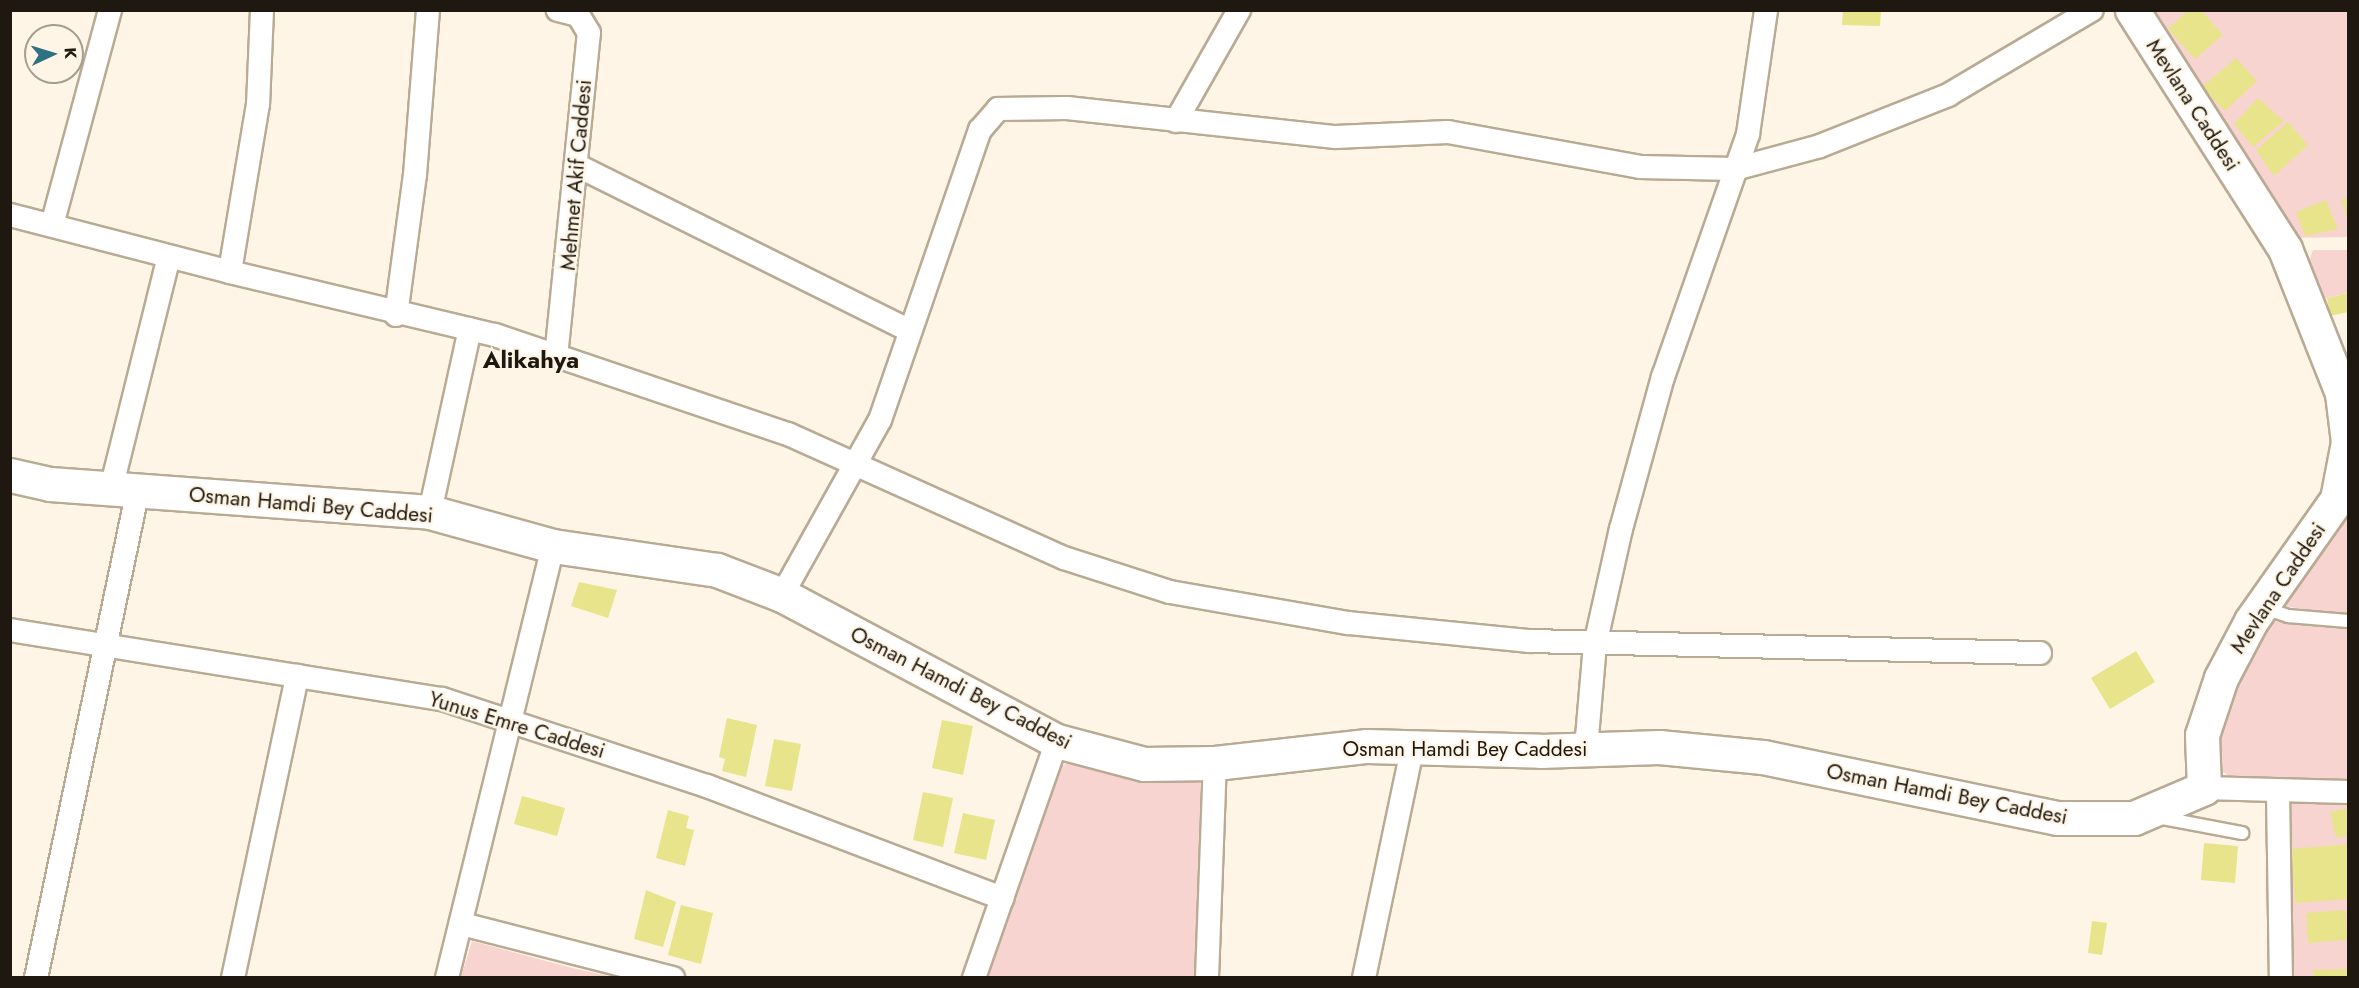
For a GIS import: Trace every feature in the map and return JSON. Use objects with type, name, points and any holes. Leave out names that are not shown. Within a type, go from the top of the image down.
[{"type":"street","points":[[52,225],[110,10]]},
{"type":"street","points":[[230,272],[258,104],[262,10]]},
{"type":"street","points":[[396,315],[415,175],[428,10]]},
{"type":"street","points":[[1176,121],[1239,10]]},
{"type":"street","points":[[1586,749],[1595,645],[1663,377],[1752,117],[1766,10]]},
{"type":"street","points":[[782,595],[860,464],[989,114],[1026,106],[1335,137],[1470,134],[1640,167],[1735,169],[1820,146],[1948,95],[2092,10]]},
{"type":"street","name":"Mevlana Caddesi","points":[[2132,10],[2285,249],[2342,393],[2348,442],[2342,487],[2239,642],[2208,713],[2200,750],[2204,788]]},
{"type":"street","name":"Mehmet Akif Caddesi","points":[[556,357],[589,33],[574,12]]},
{"type":"street","points":[[576,165],[910,331]]},
{"type":"street","points":[[10,215],[396,315],[470,329],[788,434],[860,464],[1064,558],[1170,592],[1348,623],[1595,645],[2040,653]]},
{"type":"street","points":[[36,978],[104,642],[125,490],[169,257]]},
{"type":"street","points":[[430,512],[470,329]]},
{"type":"street","name":"Osman Hamdi Bey Caddesi","points":[[10,476],[125,490],[430,512],[553,546],[717,570],[782,595],[1057,741],[1143,764],[1215,763],[1413,746],[1742,753],[2058,818],[2099,821],[2148,813],[2204,788]]},
{"type":"street","points":[[447,978],[462,924],[508,719],[553,546]]},
{"type":"street","name":"Yunus Emre Caddesi","points":[[10,630],[104,642],[442,699],[707,786],[1002,898]]},
{"type":"street","points":[[233,978],[297,676]]},
{"type":"street","points":[[974,978],[1057,741]]},
{"type":"street","points":[[1364,978],[1413,746]]},
{"type":"street","points":[[1207,978],[1215,763]]},
{"type":"street","points":[[2204,788],[2278,793],[2349,792]]},
{"type":"street","points":[[2278,793],[2281,978]]},
{"type":"street","points":[[462,924],[673,978]]},
{"type":"lane","points":[[2261,606],[2288,616],[2349,621]]},
{"type":"lane","points":[[2148,813],[2175,824],[2242,833]]},
{"type":"shaded area","points":[[2144,11],[2348,11],[2348,237],[2289,238]]},
{"type":"shaded area","points":[[2313,250],[2348,250],[2348,293],[2322,299],[2308,264]]},
{"type":"shaded area","points":[[2348,500],[2348,617],[2284,606],[2283,602]]},
{"type":"shaded area","points":[[2270,621],[2348,627],[2348,785],[2236,781],[2216,767],[2223,704]]},
{"type":"shaded area","points":[[1071,761],[1139,778],[1201,779],[1195,977],[983,978],[1058,768]]},
{"type":"shaded area","points":[[2348,799],[2348,977],[2289,977],[2287,802]]},
{"type":"shaded area","points":[[472,941],[572,968],[614,977],[461,977]]},
{"type":"building","points":[[1843,10],[1881,10],[1880,26],[1842,25]]},
{"type":"building","points":[[2188,10],[2201,10],[2223,35],[2195,59],[2168,29]]},
{"type":"building","points":[[2236,58],[2257,81],[2225,111],[2202,87]]},
{"type":"building","points":[[2258,98],[2284,121],[2253,147],[2234,124]]},
{"type":"building","points":[[2288,122],[2308,145],[2274,176],[2256,150]]},
{"type":"building","points":[[2348,198],[2348,220],[2341,200]]},
{"type":"building","points":[[2326,200],[2338,229],[2305,236],[2296,212]]},
{"type":"building","points":[[2348,293],[2348,312],[2330,316],[2327,298]]},
{"type":"building","points":[[579,582],[617,590],[608,618],[571,606]]},
{"type":"building","points":[[2136,651],[2155,682],[2110,709],[2091,678]]},
{"type":"building","points":[[727,718],[757,725],[746,777],[722,771],[725,759],[719,757]]},
{"type":"building","points":[[942,720],[973,726],[963,775],[932,768]]},
{"type":"building","points":[[774,739],[801,744],[792,791],[765,786]]},
{"type":"building","points":[[923,792],[953,798],[943,847],[913,840]]},
{"type":"building","points":[[522,796],[565,808],[557,836],[514,824]]},
{"type":"building","points":[[2348,808],[2348,835],[2336,838],[2330,812]]},
{"type":"building","points":[[668,810],[689,816],[686,828],[694,830],[685,866],[656,858]]},
{"type":"building","points":[[963,813],[995,820],[986,860],[954,853]]},
{"type":"building","points":[[2204,843],[2238,846],[2235,883],[2201,880]]},
{"type":"building","points":[[2348,844],[2348,899],[2295,903],[2291,849]]},
{"type":"building","points":[[646,890],[676,902],[663,947],[634,939]]},
{"type":"building","points":[[681,905],[713,913],[701,964],[668,955]]},
{"type":"building","points":[[2345,910],[2347,940],[2308,943],[2306,913]]},
{"type":"building","points":[[2092,921],[2107,923],[2102,955],[2088,953]]},
{"type":"building","points":[[2348,969],[2348,978],[2314,978],[2313,970]]},
{"type":"district","name":"Alikahya","points":[[531,360]]}]
